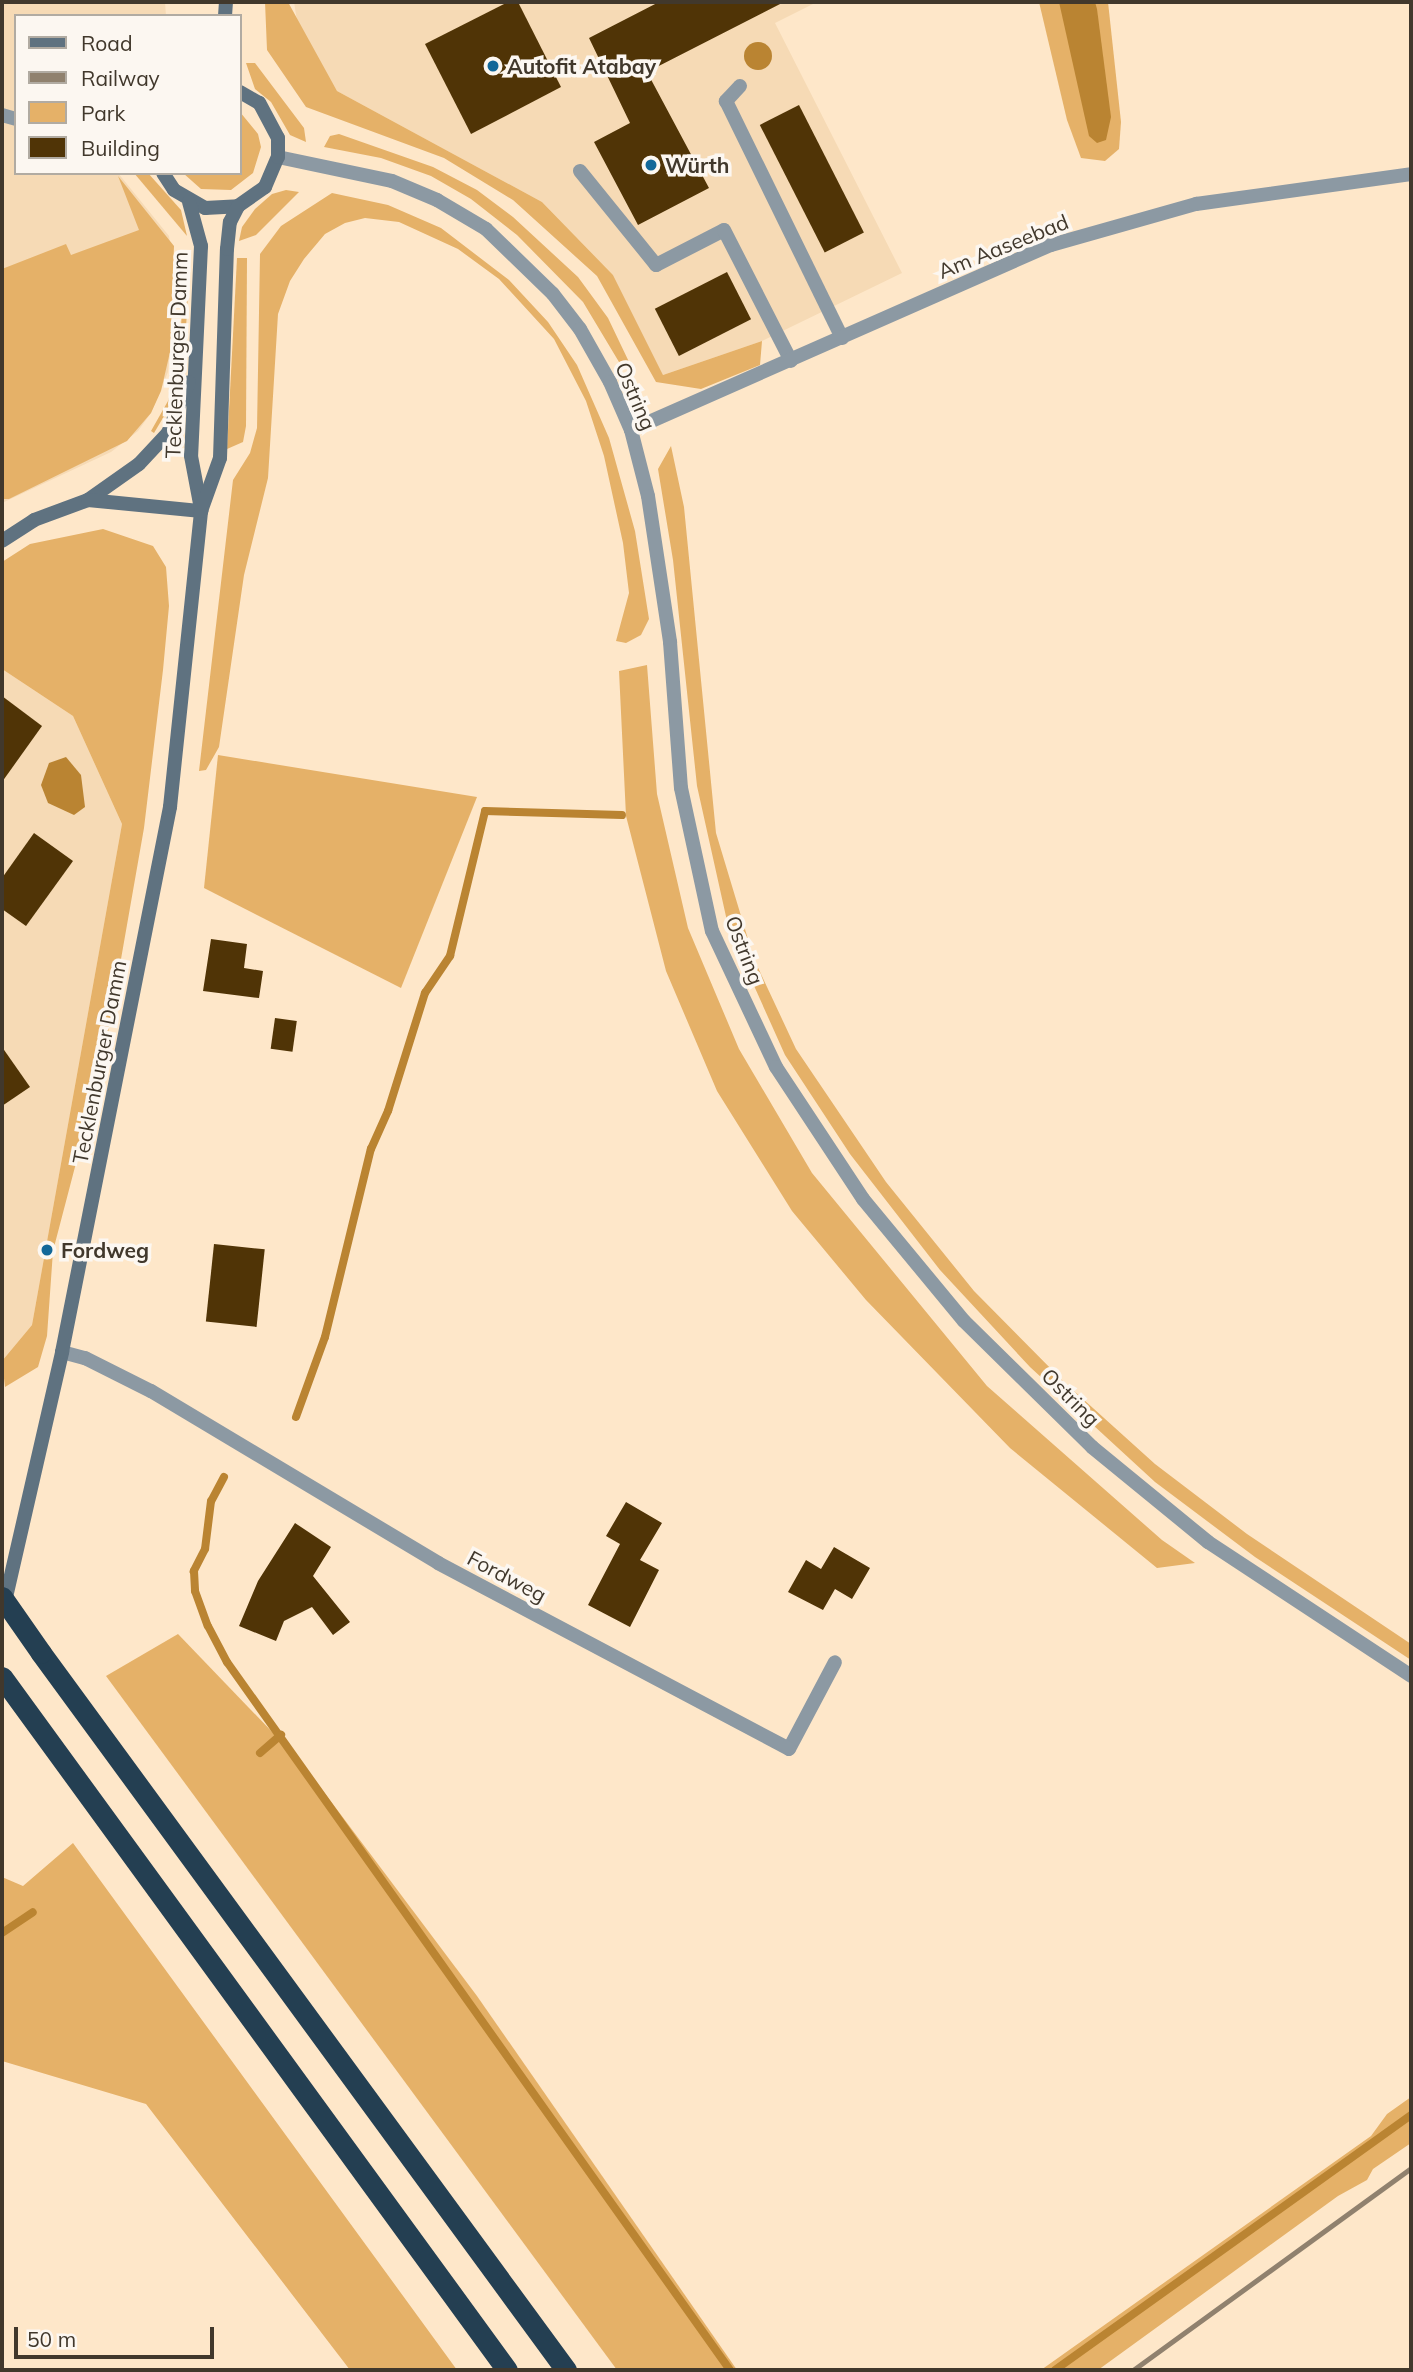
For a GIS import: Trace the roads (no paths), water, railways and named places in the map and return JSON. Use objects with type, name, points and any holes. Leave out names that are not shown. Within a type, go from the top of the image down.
[{"type":"highway","points":[[2,1597],[566,2370]]},
{"type":"highway","points":[[7,1685],[507,2370]]},
{"type":"main road","points":[[165,175],[189,202],[221,209],[238,206],[265,187],[278,157],[271,119],[259,103],[242,93]]},
{"type":"main road","name":"Tecklenburger Damm","points":[[189,202],[201,246],[191,456],[201,511]]},
{"type":"main road","name":"Tecklenburger Damm","points":[[2,1615],[62,1352],[170,807],[201,511],[220,458],[227,248],[230,222],[238,206]]},
{"type":"main road","points":[[2,541],[34,520],[88,500],[139,464],[168,433],[186,397],[197,353]]},
{"type":"main road","points":[[88,500],[201,511]]},
{"type":"street","points":[[740,86],[726,102],[842,338]]},
{"type":"street","name":"Ostring","points":[[278,157],[392,181],[436,200],[486,229],[519,257],[580,329],[631,430],[648,496],[670,642],[681,788],[709,919],[752,1021],[818,1136],[863,1199],[964,1321],[1092,1447],[1208,1542],[1411,1676]]},
{"type":"street","points":[[580,171],[656,265],[724,230],[791,361]]},
{"type":"street","name":"Am Aaseebad","points":[[631,430],[1051,245],[1196,204],[1411,174]]},
{"type":"street","name":"Fordweg","points":[[62,1352],[85,1358],[151,1391],[438,1563],[789,1749],[835,1662]]},
{"type":"waterway","points":[[296,1417],[325,1337],[371,1149],[388,1111],[425,993],[450,956],[485,811],[622,815]]},
{"type":"waterway","points":[[224,1477],[211,1501],[205,1549],[194,1571],[195,1591],[208,1626],[227,1662],[730,2370]]},
{"type":"waterway","points":[[260,1753],[281,1735]]},
{"type":"waterway","points":[[2,1933],[33,1912]]},
{"type":"waterway","points":[[1055,2370],[1411,2115]]},
{"type":"railway","points":[[1133,2370],[1411,2168]]},
{"type":"place","name":"Autofit Atabay","points":[[493,66]]},
{"type":"place","name":"Würth","points":[[651,165]]},
{"type":"place","name":"Fordweg","points":[[47,1250]]}]
